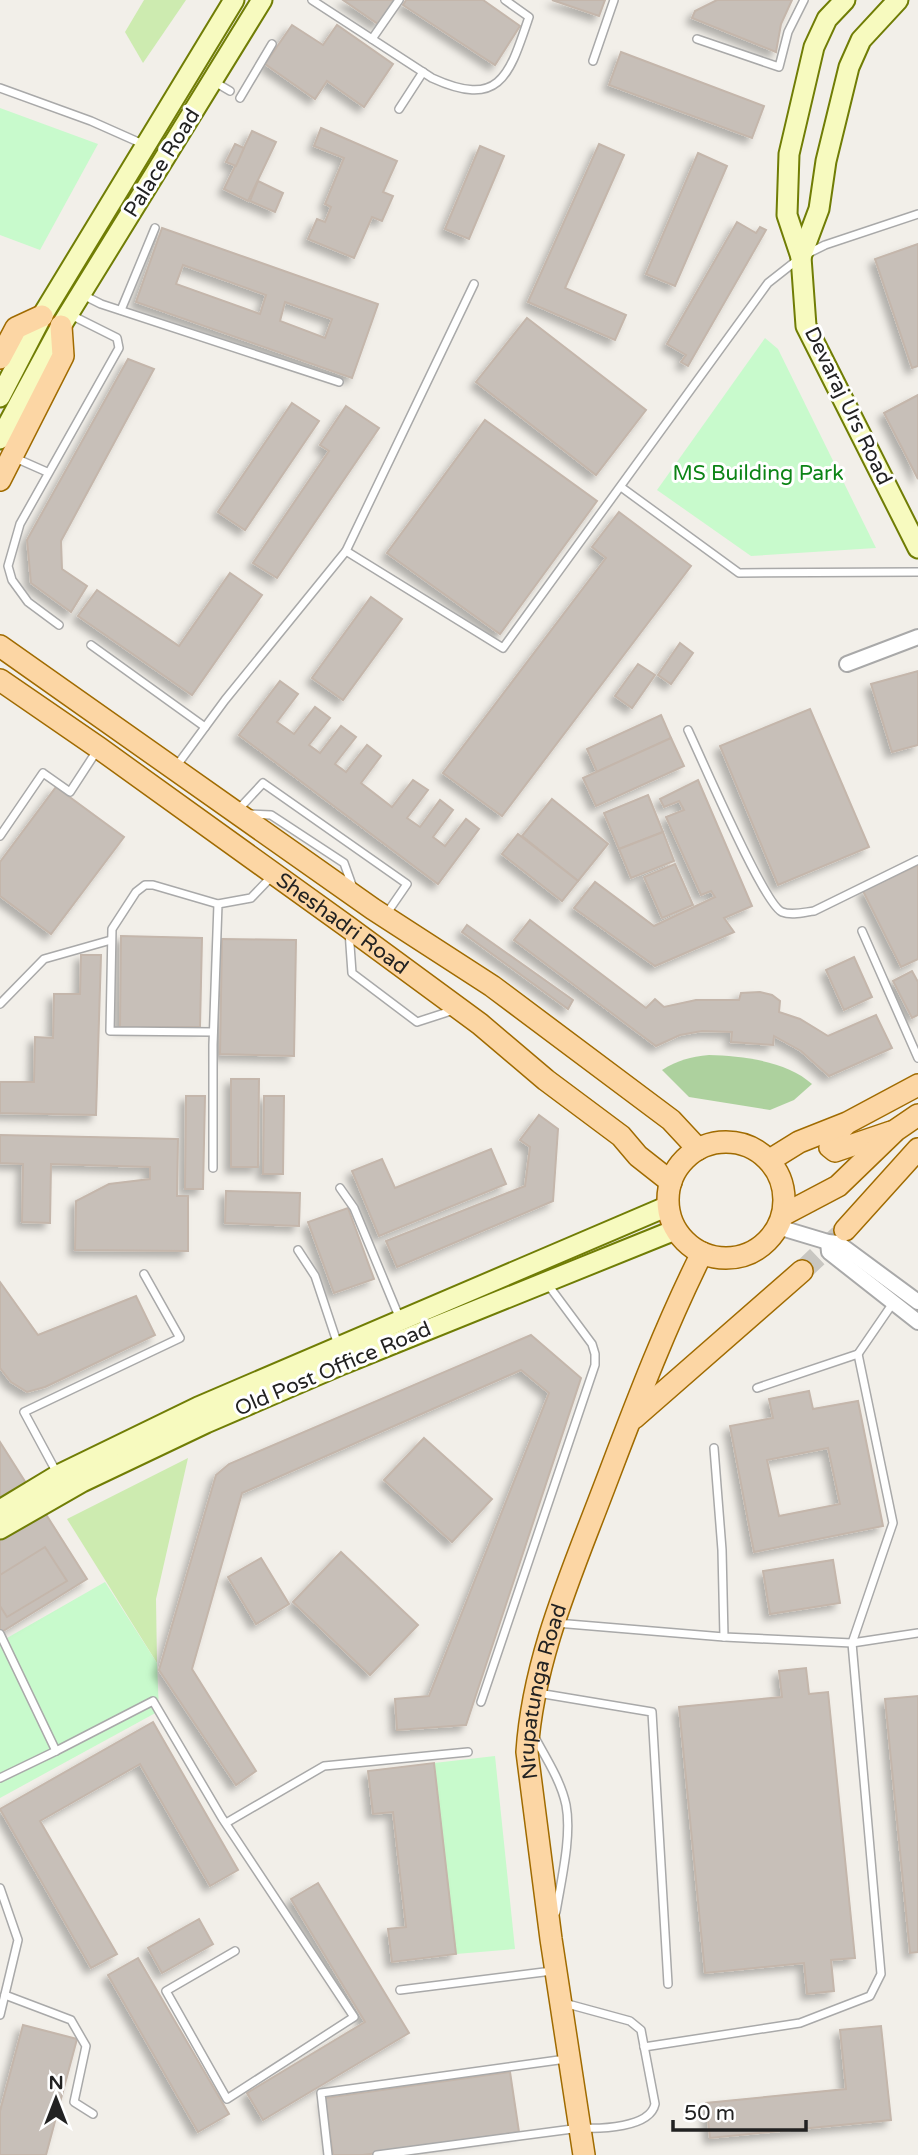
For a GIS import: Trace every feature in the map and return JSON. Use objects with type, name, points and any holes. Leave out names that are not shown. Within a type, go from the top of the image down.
[{"type":"main road","points":[[0,358],[16,328],[57,319],[63,356],[6,448],[0,480]]},
{"type":"main road","name":"Sheshadri Road","points":[[0,646],[384,916],[492,986],[671,1121],[698,1149]]},
{"type":"main road","name":"Sheshadri Road","points":[[0,680],[99,748],[480,1024],[545,1080],[621,1136],[638,1156],[671,1182]]},
{"type":"main road","points":[[770,1160],[799,1142],[847,1123],[918,1085]]},
{"type":"main road","points":[[780,1221],[838,1186],[897,1130],[918,1115]]},
{"type":"main road","points":[[847,1123],[834,1135],[830,1147],[835,1151],[897,1130]]},
{"type":"main road","points":[[715,1142],[734,1142],[753,1148],[770,1160],[783,1185],[785,1197],[774,1235],[759,1249],[740,1257],[720,1258],[702,1253],[686,1243],[675,1230],[668,1206],[667,1193],[671,1182],[683,1160],[698,1149],[715,1142]]},
{"type":"main road","points":[[837,1236],[918,1149]]},
{"type":"main road","name":"Nrupatunga Road","points":[[584,2155],[551,1939],[527,1752],[533,1692],[553,1623],[671,1314],[702,1253]]},
{"type":"main road","points":[[630,1422],[802,1271]]},
{"type":"street","name":"Palace Road","points":[[57,319],[146,145],[234,0]]},
{"type":"street","name":"Palace Road","points":[[57,319],[81,294],[262,0]]},
{"type":"street","name":"Devaraj Urs Road","points":[[845,0],[827,19],[814,47],[789,154],[788,215],[801,257],[806,326],[918,548]]},
{"type":"street","name":"Devaraj Urs Road","points":[[801,257],[819,209],[826,161],[849,67],[861,40],[898,0]]},
{"type":"street","points":[[192,68],[213,80]]},
{"type":"street","points":[[0,397],[57,319]]},
{"type":"street","points":[[847,664],[918,637]]},
{"type":"street","name":"Old Post Office Road","points":[[0,1510],[58,1475],[198,1407],[668,1206]]},
{"type":"street","points":[[780,1221],[837,1236]]},
{"type":"street","name":"Old Post Office Road","points":[[0,1529],[82,1482],[157,1445],[343,1364],[675,1230]]},
{"type":"street","points":[[837,1236],[838,1243],[918,1302]]},
{"type":"street","points":[[837,1236],[830,1252],[918,1322]]},
{"type":"lane","points":[[312,0],[423,72],[453,88],[476,92],[491,89],[508,70],[529,17],[505,0]]},
{"type":"lane","points":[[372,39],[399,0]]},
{"type":"lane","points":[[593,61],[614,0]]},
{"type":"lane","points":[[697,39],[779,66],[788,32],[804,0]]},
{"type":"lane","points":[[240,98],[272,44]]},
{"type":"lane","points":[[399,109],[423,72]]},
{"type":"lane","points":[[213,80],[230,91]]},
{"type":"lane","points":[[0,88],[91,121],[146,145]]},
{"type":"lane","points":[[346,551],[503,648],[768,283],[801,257],[834,241],[918,215]]},
{"type":"lane","points":[[121,310],[155,228]]},
{"type":"lane","points":[[174,769],[205,726],[346,551],[474,284]]},
{"type":"lane","points":[[81,294],[101,304],[339,382]]},
{"type":"lane","points":[[57,319],[117,338],[119,348],[20,524],[8,566],[12,580],[28,602],[59,625]]},
{"type":"lane","points":[[6,448],[47,472]]},
{"type":"lane","points":[[621,487],[739,573],[918,572]]},
{"type":"lane","points":[[91,645],[205,726]]},
{"type":"lane","points":[[688,730],[749,861],[772,903],[782,912],[797,914],[814,911],[918,859]]},
{"type":"lane","points":[[0,836],[43,773],[70,792],[99,748]]},
{"type":"lane","points":[[237,813],[263,783],[407,884],[384,916]]},
{"type":"lane","points":[[213,1032],[110,1031],[112,929],[127,903],[145,885],[218,904],[251,898],[273,874]]},
{"type":"lane","points":[[213,1168],[213,1032],[218,904]]},
{"type":"lane","points":[[348,927],[352,973],[417,1022],[457,1009]]},
{"type":"lane","points":[[862,931],[918,1058]]},
{"type":"lane","points":[[0,1003],[44,959],[111,940]]},
{"type":"lane","points":[[340,1188],[354,1208],[400,1320]]},
{"type":"lane","points":[[298,1250],[315,1276],[338,1346]]},
{"type":"lane","points":[[58,1475],[24,1412],[180,1338],[144,1275]]},
{"type":"lane","points":[[481,1702],[595,1365],[592,1344],[545,1281]]},
{"type":"lane","points":[[757,1388],[858,1354],[893,1303]]},
{"type":"lane","points":[[644,2047],[800,2023],[870,1996],[881,1974],[852,1643],[893,1523],[858,1354]]},
{"type":"lane","points":[[713,1448],[722,1550],[724,1637]]},
{"type":"lane","points":[[553,1623],[724,1637],[852,1643],[918,1633]]},
{"type":"lane","points":[[0,1634],[56,1751]]},
{"type":"lane","points":[[533,1692],[652,1712],[668,1984]]},
{"type":"lane","points":[[0,1778],[153,1701],[226,1823],[354,2017],[227,2099],[166,1991],[235,1951]]},
{"type":"lane","points":[[529,1727],[556,1776],[566,1806],[566,1853],[551,1939]]},
{"type":"lane","points":[[226,1823],[324,1766],[468,1752]]},
{"type":"lane","points":[[0,1888],[18,1940],[0,2015]]},
{"type":"lane","points":[[400,1990],[556,1970]]},
{"type":"lane","points":[[5,1995],[71,2020],[86,2046],[74,2102],[93,2114]]},
{"type":"lane","points":[[377,2155],[580,2128],[607,2128],[646,2118],[653,2111],[655,2104],[641,2030],[634,2024],[561,2003]]},
{"type":"lane","points":[[328,2155],[321,2093],[570,2059]]},
{"type":"green space","points":[[144,0],[186,0],[143,63],[125,32]]},
{"type":"green space","points":[[0,108],[98,144],[40,250],[0,235]]},
{"type":"green space","name":"MS Building Park","points":[[765,338],[778,349],[876,548],[751,556],[657,490]]},
{"type":"green space","points":[[709,1055],[764,1061],[790,1070],[812,1084],[794,1100],[770,1110],[689,1097],[662,1070],[684,1060]]},
{"type":"green space","points":[[188,1458],[156,1599],[157,1663],[67,1519]]},
{"type":"green space","points":[[105,1582],[157,1663],[159,1711],[0,1798],[0,1642]]},
{"type":"green space","points":[[495,1756],[515,1949],[456,1954],[434,1763]]},
{"type":"building","points":[[343,0],[395,0],[378,24]]},
{"type":"building","points":[[406,0],[483,0],[520,26],[495,65],[403,5]]},
{"type":"building","points":[[552,0],[605,0],[599,16]]},
{"type":"building","points":[[717,0],[792,0],[781,24],[776,52],[692,18],[695,11]]},
{"type":"building","points":[[292,25],[323,45],[337,25],[393,64],[364,107],[327,81],[315,99],[265,64]]},
{"type":"building","points":[[621,52],[764,106],[752,138],[609,85]]},
{"type":"building","points":[[321,128],[397,161],[383,192],[393,196],[382,221],[372,217],[354,258],[308,239],[317,219],[325,222],[331,207],[325,204],[344,158],[314,146]]},
{"type":"building","points":[[252,131],[276,142],[248,201],[224,189]]},
{"type":"building","points":[[235,144],[244,148],[236,166],[226,162]]},
{"type":"building","points":[[599,144],[624,155],[565,288],[626,315],[615,340],[528,302]]},
{"type":"building","points":[[480,146],[504,156],[469,239],[445,229]]},
{"type":"building","points":[[698,153],[727,166],[675,286],[646,274]]},
{"type":"building","points":[[258,181],[283,193],[275,212],[250,201]]},
{"type":"building","points":[[737,222],[756,233],[760,227],[766,230],[688,366],[681,362],[686,355],[667,344]]},
{"type":"building","points":[[162,228],[378,304],[352,378],[136,302]],"holes":[[[183,265],[266,295],[260,314],[176,284]],[[285,302],[332,319],[325,338],[280,321]]]},
{"type":"building","points":[[918,244],[918,366],[912,368],[875,259]]},
{"type":"building","points":[[527,318],[646,410],[596,475],[476,382]]},
{"type":"building","points":[[128,359],[154,369],[61,541],[62,569],[87,586],[71,612],[31,583],[27,540]]},
{"type":"building","points":[[918,395],[918,479],[884,413]]},
{"type":"building","points":[[292,403],[319,421],[245,530],[218,512]]},
{"type":"building","points":[[346,406],[379,428],[277,578],[253,563],[329,451],[320,445]]},
{"type":"building","points":[[485,420],[597,501],[500,634],[387,553]]},
{"type":"building","points":[[619,512],[691,566],[502,816],[443,773],[606,558],[592,547]]},
{"type":"building","points":[[230,573],[262,595],[192,695],[78,616],[97,590],[179,646]]},
{"type":"building","points":[[371,597],[402,619],[343,700],[312,678]]},
{"type":"building","points":[[680,643],[693,653],[671,684],[658,675]]},
{"type":"building","points":[[638,664],[655,675],[632,708],[615,696]]},
{"type":"building","points":[[918,671],[918,745],[892,752],[871,684]]},
{"type":"building","points":[[280,681],[298,694],[277,722],[294,734],[315,707],[330,718],[309,745],[320,753],[341,726],[356,737],[335,764],[346,772],[367,745],[381,756],[361,783],[392,807],[413,780],[428,790],[407,818],[420,827],[440,800],[453,810],[433,837],[445,846],[466,819],[479,829],[438,884],[239,735]]},
{"type":"building","points":[[810,709],[869,847],[778,885],[720,746]]},
{"type":"building","points":[[661,715],[671,738],[597,772],[587,749]]},
{"type":"building","points":[[671,738],[684,766],[596,806],[583,778]]},
{"type":"building","points":[[698,780],[752,906],[724,918],[734,932],[655,966],[574,908],[595,882],[654,926],[715,897],[711,891],[701,895],[666,817],[684,810],[679,801],[664,807],[660,799]]},
{"type":"building","points":[[56,787],[124,837],[51,934],[0,896],[0,862]]},
{"type":"building","points":[[648,795],[663,832],[619,849],[604,813]]},
{"type":"building","points":[[552,799],[608,844],[578,881],[522,836]]},
{"type":"building","points":[[663,832],[674,861],[631,878],[619,849]]},
{"type":"building","points":[[518,834],[578,881],[562,901],[502,854]]},
{"type":"building","points":[[675,864],[693,905],[662,918],[644,877]]},
{"type":"building","points":[[918,865],[918,959],[901,967],[863,891]]},
{"type":"building","points":[[530,920],[646,1008],[655,999],[664,1007],[696,1000],[739,1000],[741,993],[760,992],[772,995],[780,1001],[779,1012],[800,1019],[828,1036],[876,1015],[892,1048],[829,1076],[801,1051],[774,1036],[773,1045],[731,1042],[732,1032],[702,1031],[680,1035],[656,1046],[514,940]]},
{"type":"building","points":[[467,925],[573,1000],[568,1009],[462,932]]},
{"type":"building","points":[[121,936],[202,938],[200,1027],[120,1027]]},
{"type":"building","points":[[222,939],[296,940],[294,1056],[220,1054]]},
{"type":"building","points":[[81,955],[101,955],[96,1115],[0,1113],[0,1082],[34,1082],[35,1037],[53,1038],[54,994],[80,994]]},
{"type":"building","points":[[854,957],[872,997],[844,1010],[826,970]]},
{"type":"building","points":[[912,971],[918,982],[918,1015],[912,1018],[893,981]]},
{"type":"building","points":[[231,1079],[259,1079],[258,1167],[231,1167]]},
{"type":"building","points":[[186,1096],[205,1096],[203,1189],[185,1189]]},
{"type":"building","points":[[264,1096],[284,1096],[283,1174],[263,1174]]},
{"type":"building","points":[[539,1115],[558,1129],[553,1201],[397,1267],[386,1241],[525,1186],[530,1147],[520,1140]]},
{"type":"building","points":[[0,1135],[178,1139],[177,1196],[188,1196],[188,1251],[75,1250],[76,1201],[109,1184],[150,1179],[150,1167],[51,1164],[50,1223],[22,1222],[23,1164],[0,1163]]},
{"type":"building","points":[[491,1149],[506,1184],[379,1236],[352,1171],[382,1159],[395,1188]]},
{"type":"building","points":[[226,1191],[300,1193],[299,1226],[225,1223]]},
{"type":"building","points":[[348,1208],[374,1279],[334,1293],[308,1222]]},
{"type":"building","points":[[0,1282],[38,1335],[136,1296],[155,1335],[45,1387],[27,1392],[11,1382],[0,1368]]},
{"type":"building","points":[[531,1335],[581,1378],[466,1725],[397,1730],[395,1699],[429,1696],[549,1393],[521,1370],[242,1493],[192,1669],[256,1771],[236,1785],[159,1670],[216,1475],[229,1464]]},
{"type":"building","points":[[809,1391],[813,1409],[858,1401],[883,1526],[754,1552],[730,1426],[773,1418],[769,1399]],"holes":[[[828,1448],[840,1504],[779,1516],[767,1460]]]},
{"type":"building","points":[[424,1438],[492,1499],[452,1542],[384,1480]]},
{"type":"building","points":[[0,1442],[87,1579],[0,1633]]},
{"type":"building","points":[[45,1547],[67,1581],[7,1617],[0,1606],[0,1575]]},
{"type":"building","points":[[341,1552],[418,1625],[370,1675],[293,1602]]},
{"type":"building","points":[[261,1558],[289,1604],[256,1624],[228,1577]]},
{"type":"building","points":[[833,1560],[840,1603],[770,1614],[763,1571]]},
{"type":"building","points":[[806,1668],[809,1694],[828,1692],[855,1958],[831,1960],[834,1991],[807,1994],[804,1963],[705,1973],[679,1707],[782,1697],[779,1671]]},
{"type":"building","points":[[918,1696],[918,1952],[910,1953],[885,1699]]},
{"type":"building","points":[[153,1722],[238,1870],[210,1886],[140,1764],[40,1821],[117,1954],[91,1968],[0,1809]]},
{"type":"building","points":[[434,1763],[456,1954],[392,1962],[388,1929],[406,1927],[393,1812],[373,1814],[368,1771]]},
{"type":"building","points":[[318,1883],[409,2033],[263,2120],[247,2093],[365,2022],[291,1899]]},
{"type":"building","points":[[199,1919],[213,1944],[162,1973],[148,1948]]},
{"type":"building","points":[[138,1958],[229,2114],[198,2132],[108,1975]]},
{"type":"building","points":[[23,2025],[77,2039],[46,2155],[0,2155],[0,2111]]},
{"type":"building","points":[[881,2026],[891,2120],[710,2138],[706,2103],[846,2089],[840,2030]]},
{"type":"building","points":[[510,2072],[519,2132],[363,2155],[333,2155],[325,2098]]},
{"type":"tunnel","points":[[802,1271],[841,1234]]}]
